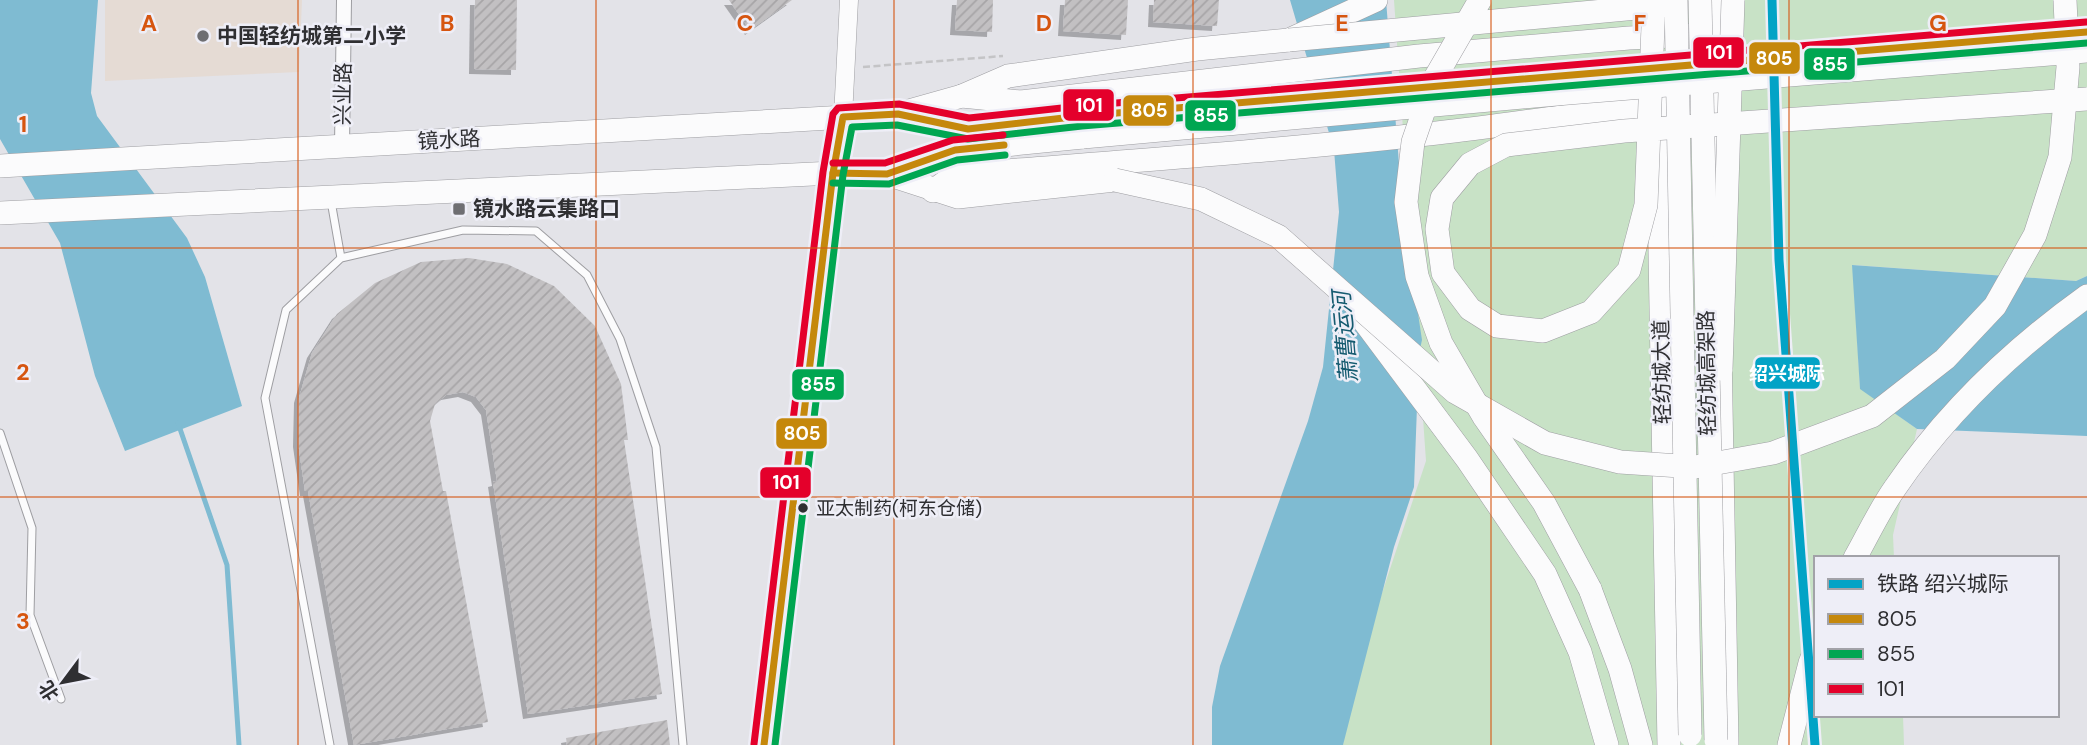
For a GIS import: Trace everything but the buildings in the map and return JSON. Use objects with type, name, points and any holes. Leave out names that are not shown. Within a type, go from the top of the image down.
[{"type":"main road","points":[[1289,40],[1376,0]]},
{"type":"main road","points":[[1480,0],[1435,78],[1413,142],[1406,202],[1417,276],[1441,343],[1484,417],[1544,503],[1590,589],[1620,669],[1641,745]]},
{"type":"main road","points":[[1654,0],[1649,123],[1649,137],[1648,164],[1646,205],[1629,270],[1591,312],[1543,331],[1497,326],[1470,309],[1443,273],[1437,229],[1442,198],[1470,164],[1506,145],[1624,131],[1638,130],[1651,129],[1679,127],[2087,99]]},
{"type":"main road","name":"轻纺城大道","points":[[1654,0],[1669,745]]},
{"type":"main road","name":"轻纺城高架路","points":[[1675,0],[1690,745]]},
{"type":"main road","name":"轻纺城高架路","points":[[1700,0],[1716,745]]},
{"type":"main road","points":[[1714,0],[1727,745]]},
{"type":"main road","points":[[898,114],[962,96],[1008,76],[1197,49],[1730,0],[1713,638]]},
{"type":"main road","points":[[9,213],[833,173],[887,174],[958,197],[1115,180],[1201,200],[1278,236],[1455,392],[1545,443],[1620,462],[1695,467],[1773,453],[1872,416],[1945,359],[1995,306],[2035,235],[2060,157],[2068,66],[2065,0]]},
{"type":"main road","points":[[887,174],[955,150],[1082,126],[2087,32]]},
{"type":"main road","points":[[962,96],[1021,102],[1419,56],[1654,36],[1715,34]]},
{"type":"main road","points":[[898,114],[968,129],[1082,126],[1582,91],[2087,51]]},
{"type":"main road","points":[[933,191],[955,175],[1295,148],[1438,133],[1657,104],[1716,102]]},
{"type":"main road","name":"镜水路","points":[[0,166],[898,114]]},
{"type":"main road","points":[[1856,556],[1894,488],[1962,403],[2045,327],[2087,296]]},
{"type":"main road","points":[[1346,297],[1467,459],[1545,574],[1580,652],[1608,745]]},
{"type":"main road","points":[[1788,745],[1814,653]]},
{"type":"street","name":"兴业路","points":[[342,146],[344,0]]},
{"type":"street","points":[[764,745],[833,173],[843,117],[849,0]]},
{"type":"street","points":[[1626,0],[1629,38]]},
{"type":"lane","points":[[330,197],[341,258]]},
{"type":"lane","points":[[330,745],[265,398],[286,310],[341,258],[463,230],[536,231],[587,275],[620,339],[656,446],[683,745]]},
{"type":"lane","points":[[0,433],[32,528],[30,615],[61,699]]},
{"type":"path","points":[[846,69],[1010,55]]},
{"type":"shaded area","name":"中国轻纺城第二小学","points":[[105,0],[302,0],[299,72],[105,81]]},
{"type":"green space","points":[[1394,0],[2087,0],[2087,276],[2076,281],[1853,265],[1860,388],[1917,429],[1893,535],[1894,556],[1814,556],[1814,717],[1903,717],[1904,745],[1343,745],[1350,689],[1426,461]]},
{"type":"water","points":[[0,0],[98,0],[91,93],[97,116],[187,238],[205,277],[242,406],[125,451],[95,376],[60,243],[0,139]]},
{"type":"water","name":"萧曹运河","points":[[1290,0],[1386,0],[1403,214],[1422,340],[1419,353],[1414,487],[1394,547],[1343,745],[1212,745],[1212,707],[1220,666],[1308,421],[1323,367],[1339,212],[1334,150]]},
{"type":"water","points":[[1852,265],[2076,281],[2087,276],[2087,436],[1917,429],[1860,389]]},
{"type":"waterway","points":[[178,423],[227,565],[239,745]]},
{"type":"rail line","name":"绍兴城际","points":[[1772,0],[1779,260],[1815,745]]},
{"type":"transit line","name":"101","points":[[754,744],[823,172],[833,114],[838,108],[899,104],[969,118],[1080,106],[2086,22]]},
{"type":"transit line","name":"805","points":[[764,745],[833,173],[843,117],[898,114],[968,129],[1081,116],[2087,32]]},
{"type":"transit line","name":"855","points":[[775,745],[843,175],[852,127],[897,125],[968,139],[1082,126],[2087,43]]},
{"type":"transit line","name":"101","points":[[833,163],[885,163],[953,140],[1003,135]]},
{"type":"transit line","name":"805","points":[[833,173],[887,174],[955,150],[1004,145]]},
{"type":"transit line","name":"855","points":[[833,183],[889,184],[957,160],[1005,155]]},
{"type":"place","name":"中国轻纺城第二小学","points":[[203,36]]},
{"type":"place","name":"镜水路云集路口","points":[[459,209]]},
{"type":"place","name":"亚太制药(柯东仓储)","points":[[803,508]]}]
